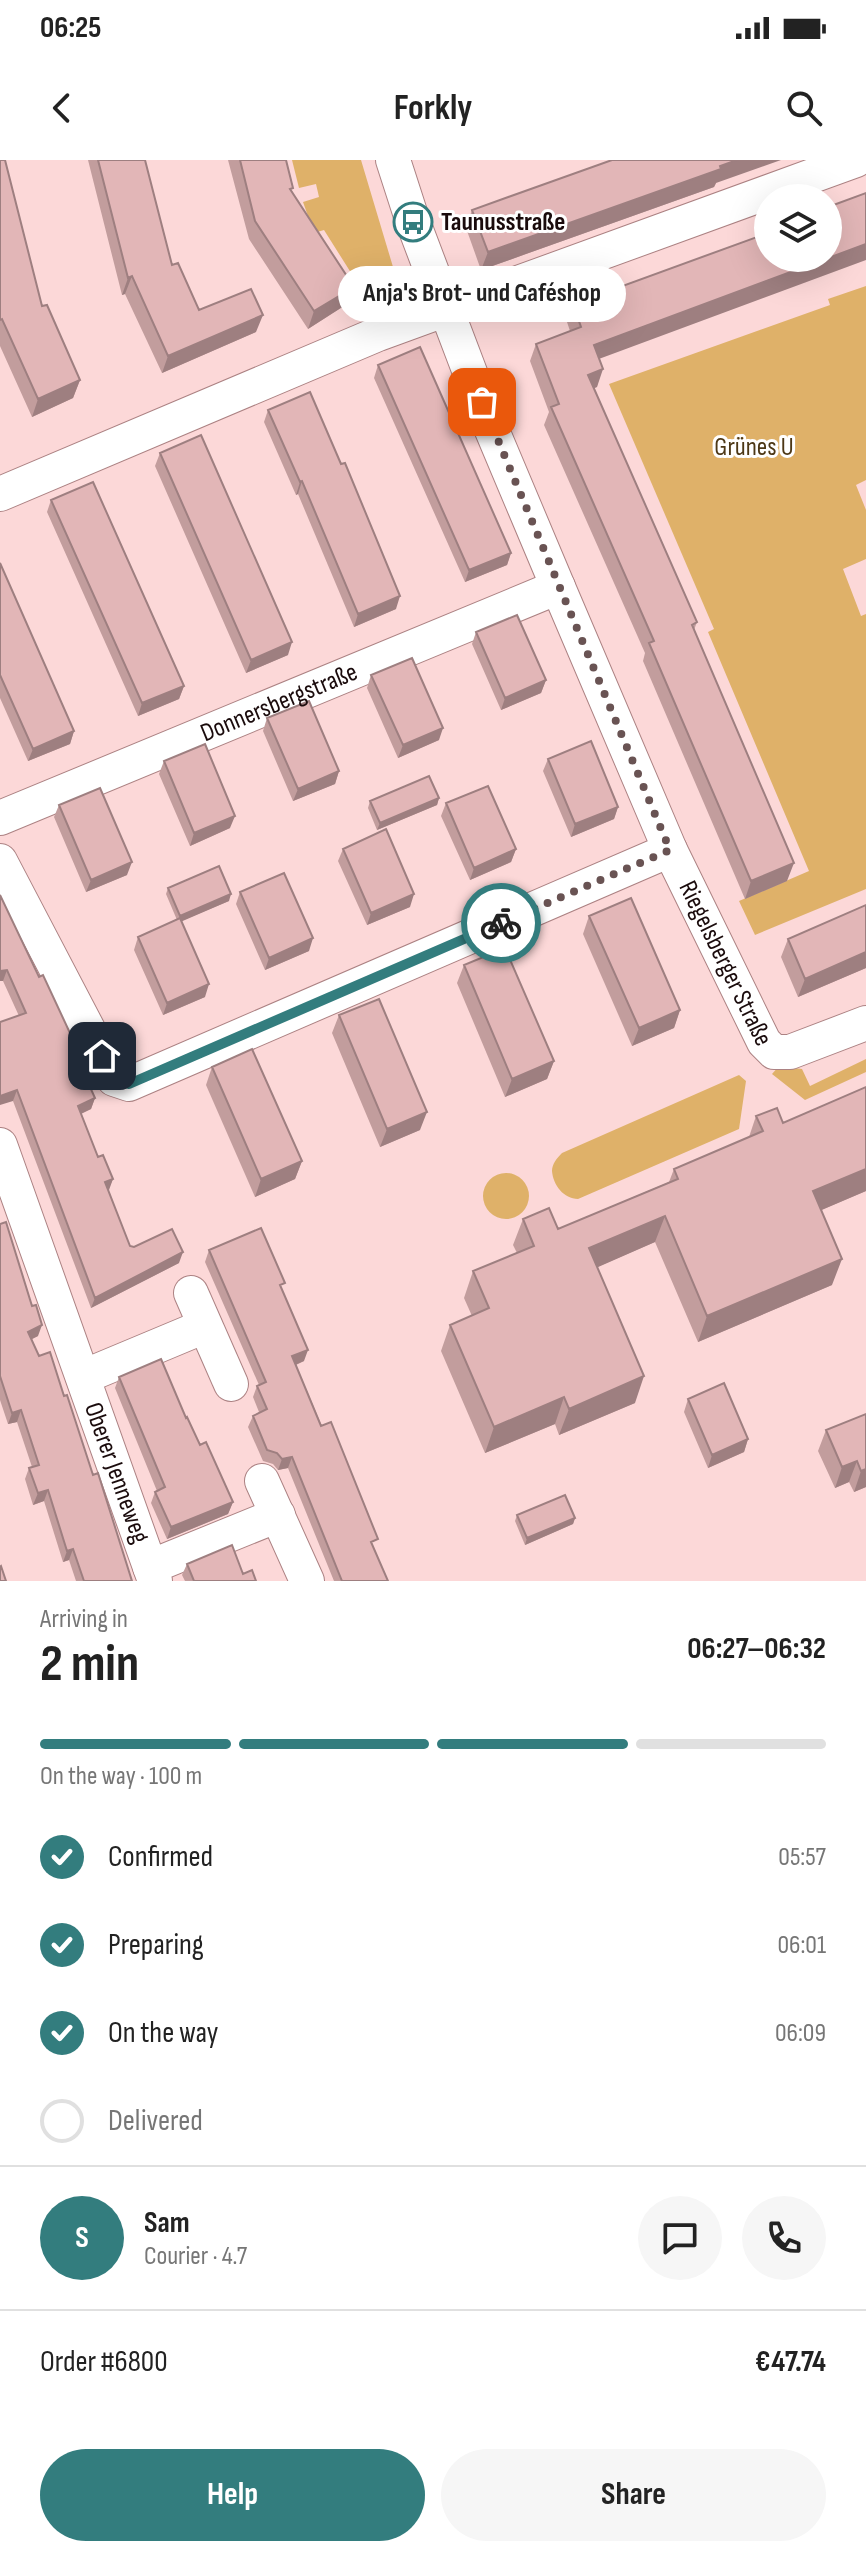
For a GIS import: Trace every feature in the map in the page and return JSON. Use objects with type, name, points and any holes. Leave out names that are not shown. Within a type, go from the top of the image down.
[{"type":"street","name":"Riegelsberger Straße","points":[[393,160],[413,222],[491,428],[670,850],[764,1042],[774,1052],[790,1052],[866,1023]]},
{"type":"street","points":[[0,494],[300,366],[447,308],[856,160]]},
{"type":"street","name":"Donnersbergstraße","points":[[0,818],[558,587]]},
{"type":"street","points":[[0,861],[114,1079],[129,1084],[670,850]]},
{"type":"street","name":"Oberer Jenneweg","points":[[0,1145],[153,1574],[278,1515]]},
{"type":"street","points":[[191,1293],[231,1384]]},
{"type":"street","name":"Oberer Jenneweg","points":[[83,1377],[205,1326]]},
{"type":"street","points":[[262,1481],[307,1581]]},
{"type":"green space","points":[[292,160],[361,160],[399,287],[395,301],[386,309],[377,314],[324,230],[314,233],[303,202],[319,197],[316,184],[299,188]]},
{"type":"green space","name":"Grünes U","points":[[866,286],[866,480],[856,485],[866,510],[866,559],[843,569],[861,616],[866,614],[866,889],[755,935],[739,901],[809,871],[708,632],[714,629],[609,384],[830,305],[828,299]]},
{"type":"green space","points":[[866,1059],[866,1072],[805,1100],[772,1074],[779,1066],[802,1069],[810,1086]]},
{"type":"green space","points":[[739,1075],[746,1081],[739,1129],[578,1199],[568,1197],[557,1186],[552,1168],[562,1153]]},
{"type":"green space","points":[[506,1173],[522,1180],[529,1196],[522,1212],[506,1219],[490,1212],[483,1196],[490,1180]]},
{"type":"building","points":[[0,160],[5,160],[42,306],[47,305],[80,380],[38,399],[0,320]]},
{"type":"building","points":[[98,160],[145,160],[172,265],[178,263],[199,310],[251,289],[263,315],[168,356],[132,276],[128,278]]},
{"type":"building","points":[[240,160],[286,160],[293,188],[290,189],[354,287],[314,311],[255,221]]},
{"type":"building","points":[[612,160],[737,160],[720,166],[721,169],[488,252],[472,210]]},
{"type":"building","points":[[866,193],[866,244],[842,253],[842,202]]},
{"type":"building","points":[[754,238],[754,272],[791,272],[594,345],[603,369],[588,375],[697,622],[692,625],[794,863],[751,881],[649,643],[654,641],[551,407],[559,404],[536,344],[581,327],[573,304]]},
{"type":"building","points":[[420,347],[511,553],[469,570],[378,365]]},
{"type":"building","points":[[310,392],[341,464],[345,463],[400,596],[358,614],[302,481],[268,410]]},
{"type":"building","points":[[201,435],[292,642],[251,660],[160,453]]},
{"type":"building","points":[[93,482],[184,686],[142,703],[51,500]]},
{"type":"building","points":[[0,563],[74,731],[33,749],[0,675]]},
{"type":"building","points":[[517,615],[546,680],[505,698],[476,632]]},
{"type":"building","points":[[412,658],[443,728],[403,745],[371,675]]},
{"type":"building","points":[[309,701],[339,771],[298,789],[267,718]]},
{"type":"building","points":[[591,741],[618,807],[575,824],[548,759]]},
{"type":"building","points":[[205,744],[235,816],[194,833],[164,761]]},
{"type":"building","points":[[429,776],[439,798],[380,823],[370,801]]},
{"type":"building","points":[[488,786],[516,849],[474,868],[446,803]]},
{"type":"building","points":[[100,788],[132,862],[91,880],[59,805]]},
{"type":"building","points":[[386,829],[414,894],[371,913],[343,849]]},
{"type":"building","points":[[219,866],[231,894],[180,916],[168,888]]},
{"type":"building","points":[[284,873],[313,938],[269,958],[240,892]]},
{"type":"building","points":[[0,895],[39,977],[43,975],[89,1074],[85,1076],[95,1098],[78,1106],[98,1157],[103,1155],[113,1179],[105,1182],[130,1246],[134,1247],[172,1229],[183,1252],[95,1298],[17,1090],[0,1096],[0,1022],[26,1013],[7,970],[0,971]]},
{"type":"building","points":[[631,898],[680,1010],[639,1028],[589,916]]},
{"type":"building","points":[[866,905],[866,952],[805,979],[788,939]]},
{"type":"building","points":[[180,918],[209,984],[167,1003],[138,937]]},
{"type":"building","points":[[505,948],[554,1061],[512,1079],[464,965]]},
{"type":"building","points":[[379,999],[427,1112],[387,1129],[339,1015]]},
{"type":"building","points":[[252,1049],[302,1161],[261,1179],[212,1067]]},
{"type":"building","points":[[866,1087],[866,1169],[813,1191],[842,1259],[707,1316],[665,1216],[589,1248],[644,1376],[569,1409],[564,1397],[494,1427],[450,1325],[489,1308],[473,1271],[534,1246],[523,1219],[549,1208],[558,1229],[678,1179],[674,1169],[763,1131],[756,1116],[777,1108],[783,1123]]},
{"type":"building","points":[[6,1222],[32,1306],[36,1305],[42,1325],[28,1332],[39,1356],[50,1352],[93,1475],[98,1473],[132,1581],[84,1581],[73,1549],[67,1551],[48,1490],[38,1493],[29,1468],[39,1465],[21,1410],[12,1413],[0,1376],[0,1224]]},
{"type":"building","points":[[261,1228],[285,1283],[280,1285],[308,1350],[292,1356],[321,1426],[331,1422],[378,1539],[371,1542],[388,1581],[342,1581],[292,1457],[282,1459],[277,1453],[267,1450],[253,1416],[267,1409],[257,1386],[266,1382],[209,1250]]},
{"type":"building","points":[[161,1359],[186,1418],[200,1445],[206,1442],[233,1502],[171,1527],[155,1492],[165,1487],[119,1377]]},
{"type":"building","points":[[724,1383],[748,1439],[712,1455],[688,1399]]},
{"type":"building","points":[[866,1414],[866,1469],[861,1471],[857,1461],[842,1467],[826,1430]]},
{"type":"building","points":[[565,1495],[575,1518],[527,1538],[517,1515]]},
{"type":"building","points":[[232,1545],[243,1574],[252,1570],[256,1581],[194,1581],[187,1564]]},
{"type":"building","points":[[1,1566],[6,1581],[0,1581]]},
{"type":"way so far","points":[[482,402],[670,850],[501,923]]},
{"type":"place","name":"Taunusstraße","points":[[413,222]]},
{"type":"place","name":"Anja's Brot- und Caféshop","points":[[482,402]]},
{"type":"route","points":[[102,1056],[114,1079],[129,1084],[501,923]]}]
